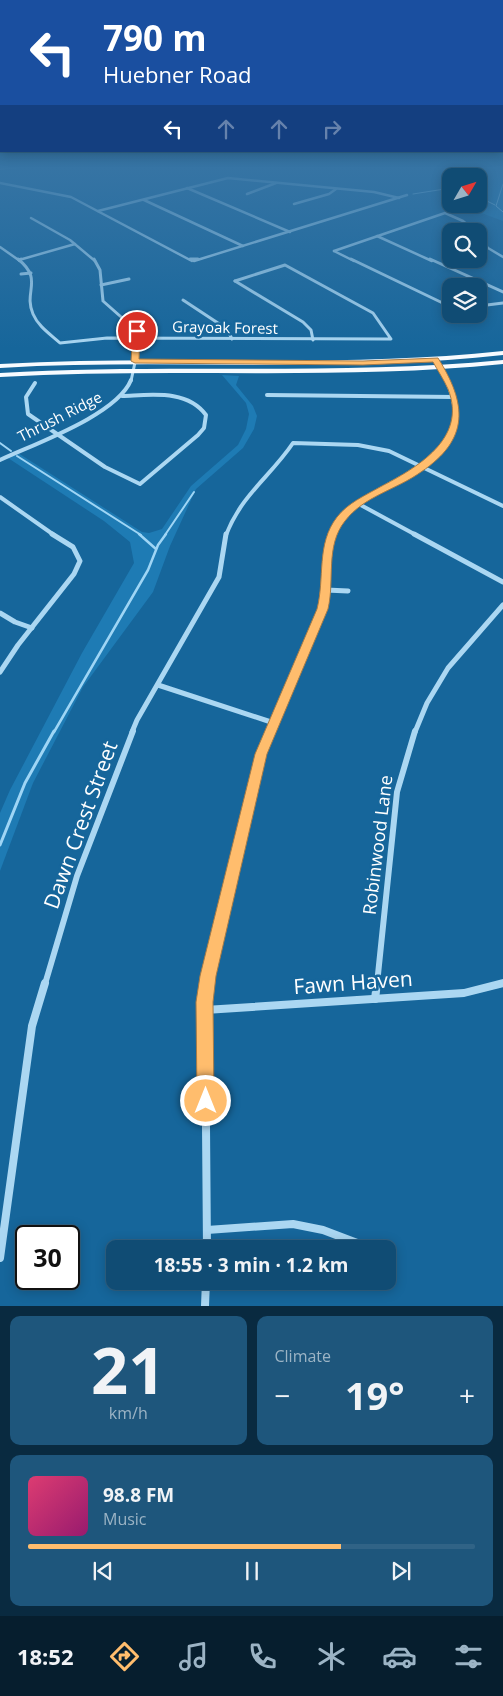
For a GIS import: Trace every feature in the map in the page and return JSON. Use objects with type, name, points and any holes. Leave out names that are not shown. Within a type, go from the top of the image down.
[{"type":"main road","points":[[0,366],[363,363],[436,360],[503,353]]},
{"type":"main road","points":[[0,375],[134,366],[336,372],[441,369],[503,362]]},
{"type":"street","points":[[46,227],[75,244],[97,264],[102,285],[100,293],[103,301],[110,309],[133,325],[138,338]]},
{"type":"street","points":[[128,227],[193,261],[306,227]]},
{"type":"street","points":[[203,227],[243,246]]},
{"type":"street","points":[[278,227],[290,232]]},
{"type":"street","points":[[403,227],[334,251],[442,303]]},
{"type":"street","points":[[377,236],[503,292]]},
{"type":"street","points":[[19,260],[75,244]]},
{"type":"street","points":[[487,246],[503,257]]},
{"type":"street","points":[[0,247],[19,260],[31,273]]},
{"type":"street","name":"Grayoak Forest","points":[[31,273],[33,280],[30,298],[33,313],[44,328],[60,343],[100,338],[314,340],[390,338],[373,312],[285,266],[235,281],[303,322],[311,330],[314,340]]},
{"type":"street","points":[[21,274],[31,273]]},
{"type":"street","points":[[102,285],[129,279]]},
{"type":"street","points":[[183,300],[227,329],[232,339]]},
{"type":"street","points":[[487,305],[503,303]]},
{"type":"street","name":"Thrush Ridge","points":[[0,460],[103,410],[122,396],[127,389],[134,366],[138,338]]},
{"type":"street","points":[[207,1240],[205,1010],[208,976],[259,764],[274,723],[322,609],[326,590],[326,557],[330,537],[340,520],[356,503],[423,467],[439,452],[453,432],[456,410],[454,397],[436,360]]},
{"type":"street","points":[[34,383],[27,390],[26,409],[32,418],[112,471],[140,484],[198,435],[204,428],[206,415],[200,406],[180,397],[122,396]]},
{"type":"street","points":[[266,395],[454,397]]},
{"type":"street","name":"Dawn Crest Street","points":[[0,1258],[24,1071],[32,1026],[46,973],[77,876],[137,720],[219,577],[226,535],[241,505],[251,491],[281,461],[293,443],[374,447],[396,454],[423,467]]},
{"type":"street","points":[[423,467],[503,506]]},
{"type":"street","points":[[0,497],[26,518],[73,547],[80,561],[74,574],[0,672]]},
{"type":"street","points":[[356,503],[503,582]]},
{"type":"street","points":[[326,590],[348,591]]},
{"type":"street","name":"Robinwood Lane","points":[[375,999],[397,792],[410,744],[427,704],[448,668],[503,605]]},
{"type":"street","points":[[0,613],[15,622],[32,628]]},
{"type":"street","points":[[158,685],[274,723]]},
{"type":"street","name":"Fawn Haven","points":[[205,1010],[464,993],[503,983]]},
{"type":"street","points":[[207,1230],[293,1224],[323,1230],[349,1240]]},
{"type":"street","points":[[205,1306],[206,1290]]},
{"type":"shaded area","points":[[222,375],[239,376],[236,385],[253,406],[257,416],[254,429],[243,448],[196,489],[170,546],[153,592],[83,687],[33,783],[0,871],[0,813],[10,790],[82,653],[134,563],[130,542],[104,521],[8,458],[18,453],[142,532],[149,533],[162,529],[191,486],[238,445],[246,429],[249,414],[246,403]]},
{"type":"waterway","points":[[0,443],[11,451]]},
{"type":"waterway","points":[[17,456],[141,535]]},
{"type":"waterway","points":[[165,535],[194,492]]},
{"type":"waterway","points":[[139,534],[156,549]]},
{"type":"waterway","points":[[54,732],[148,570],[158,545],[166,534]]},
{"type":"waterway","points":[[0,845],[25,783],[54,731]]},
{"type":"route","points":[[137,331],[135,361],[363,363],[436,360],[452,390],[456,410],[453,432],[430,462],[404,479],[374,492],[356,503],[340,520],[330,537],[326,557],[326,595],[322,609],[261,754],[208,976],[204,1002],[206,1101]]}]
